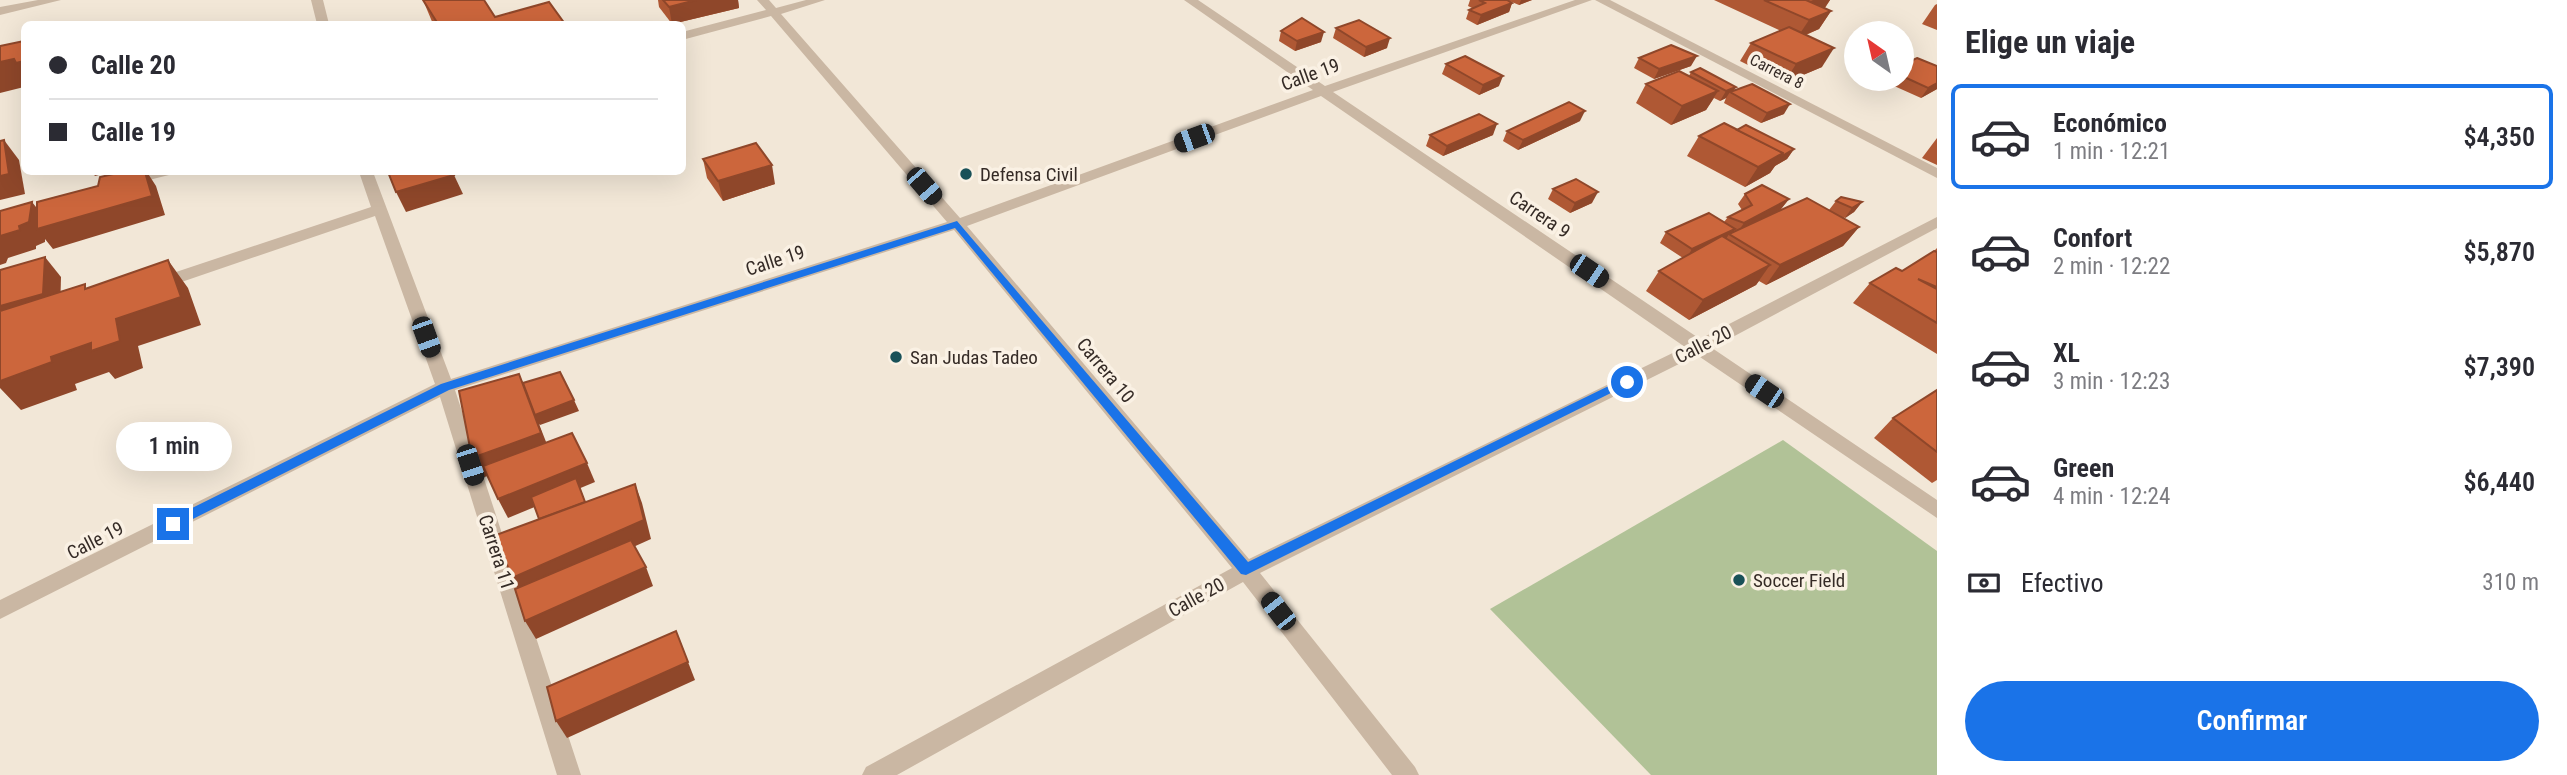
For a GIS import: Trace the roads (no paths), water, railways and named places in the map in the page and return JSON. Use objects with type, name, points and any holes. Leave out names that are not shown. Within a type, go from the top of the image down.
[{"type":"street","points":[[0,11],[55,0]]},
{"type":"street","points":[[317,0],[322,21]]},
{"type":"street","points":[[686,35],[769,6],[819,0]]},
{"type":"street","name":"Carrera 9","points":[[1190,0],[1937,510]]},
{"type":"street","name":"Calle 19","points":[[0,610],[445,387],[957,224],[1325,90],[1586,0]]},
{"type":"street","name":"Carrera 8","points":[[1601,0],[1937,174]]},
{"type":"street","name":"Carrera 10","points":[[769,6],[957,224],[1246,570],[1407,775]]},
{"type":"street","points":[[114,185],[152,175]]},
{"type":"street","name":"Carrera 11","points":[[367,175],[445,387],[569,775]]},
{"type":"street","points":[[146,288],[380,209]]},
{"type":"street","name":"Calle 20","points":[[874,775],[1246,570],[1699,347],[1937,222]]},
{"type":"place","name":"Defensa Civil","points":[[966,174]]},
{"type":"place","name":"San Judas Tadeo","points":[[896,357]]},
{"type":"place","name":"Soccer Field","points":[[1739,580]]}]
